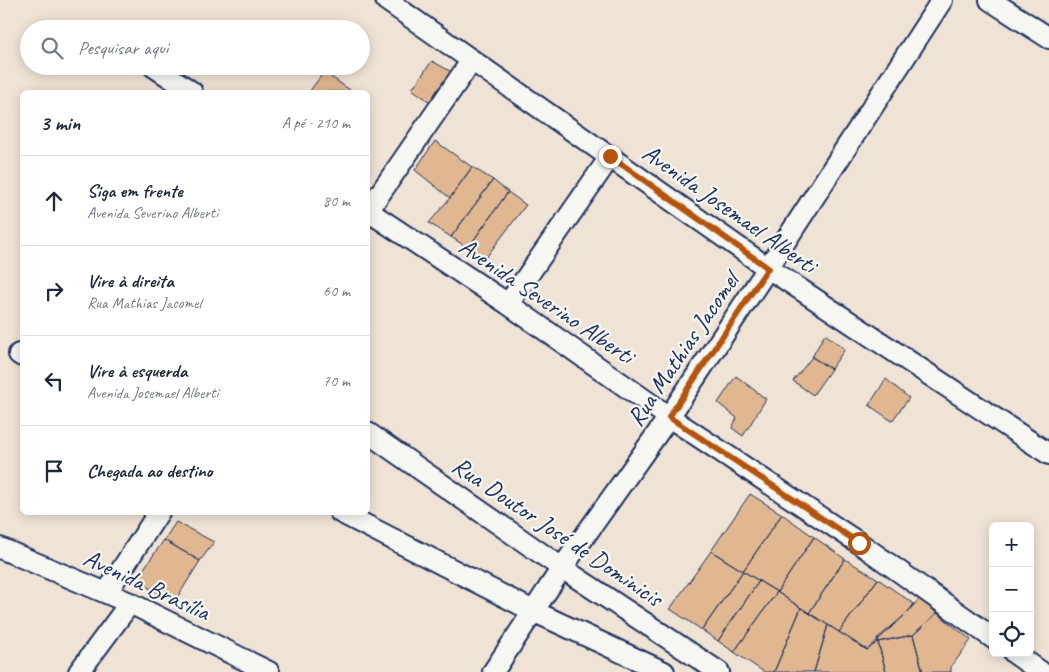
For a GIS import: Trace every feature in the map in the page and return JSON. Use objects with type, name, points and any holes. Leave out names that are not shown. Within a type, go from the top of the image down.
[{"type":"street","name":"Avenida Josemael Alberti","points":[[386,0],[768,268],[1049,454]]},
{"type":"street","name":"Rua Mathias Jacomel","points":[[493,672],[532,611],[669,417],[942,0]]},
{"type":"street","points":[[990,0],[1049,38]]},
{"type":"street","points":[[370,208],[472,60]]},
{"type":"street","points":[[166,75],[189,90]]},
{"type":"street","points":[[508,304],[610,156]]},
{"type":"street","name":"Avenida Severino Alberti","points":[[370,212],[508,304],[669,417],[859,543],[989,635]]},
{"type":"street","name":"Rua Doutor José de Dominicis","points":[[370,434],[562,568],[719,672]]},
{"type":"street","points":[[107,592],[157,515]]},
{"type":"street","points":[[346,515],[532,611],[664,672]]},
{"type":"street","name":"Avenida Brasília","points":[[0,548],[107,592],[269,672]]},
{"type":"street","points":[[79,672],[130,603]]},
{"type":"street","points":[[1020,657],[1041,672]]},
{"type":"building","points":[[432,61],[455,74],[434,105],[412,89]]},
{"type":"building","points":[[322,75],[328,75],[350,90],[310,90]]},
{"type":"building","points":[[435,141],[472,167],[450,198],[415,170]]},
{"type":"building","points":[[472,167],[493,180],[451,237],[429,223]]},
{"type":"building","points":[[493,180],[508,192],[468,248],[451,237]]},
{"type":"building","points":[[508,192],[526,205],[484,260],[468,248]]},
{"type":"building","points":[[825,334],[845,349],[831,369],[812,357]]},
{"type":"building","points":[[812,357],[831,369],[813,395],[793,381]]},
{"type":"building","points":[[736,376],[766,399],[743,436],[732,428],[737,418],[718,403]]},
{"type":"building","points":[[886,379],[909,398],[892,421],[869,405]]},
{"type":"building","points":[[750,494],[782,514],[743,571],[711,551]]},
{"type":"building","points":[[782,514],[814,537],[777,592],[743,571]]},
{"type":"building","points":[[176,522],[214,542],[200,561],[164,540]]},
{"type":"building","points":[[814,537],[845,559],[809,613],[777,592]]},
{"type":"building","points":[[164,540],[200,561],[175,601],[135,581]]},
{"type":"building","points":[[711,551],[743,571],[702,630],[670,609]]},
{"type":"building","points":[[845,559],[878,579],[839,632],[809,613]]},
{"type":"building","points":[[743,571],[759,581],[718,641],[702,630]]},
{"type":"building","points":[[878,579],[914,604],[906,614],[867,650],[839,632]]},
{"type":"building","points":[[759,581],[777,592],[734,652],[718,641]]},
{"type":"building","points":[[777,592],[801,608],[774,672],[764,672],[734,652]]},
{"type":"building","points":[[919,599],[937,613],[913,635],[878,642],[877,639],[906,614]]},
{"type":"building","points":[[801,608],[828,625],[814,672],[774,672]]},
{"type":"building","points":[[937,613],[971,640],[951,667],[951,672],[923,672],[913,635]]},
{"type":"building","points":[[828,625],[867,650],[878,642],[886,672],[814,672]]},
{"type":"building","points":[[913,635],[923,672],[886,672],[878,642]]},
{"type":"route","points":[[610,156],[768,268],[669,417],[859,543]]}]
